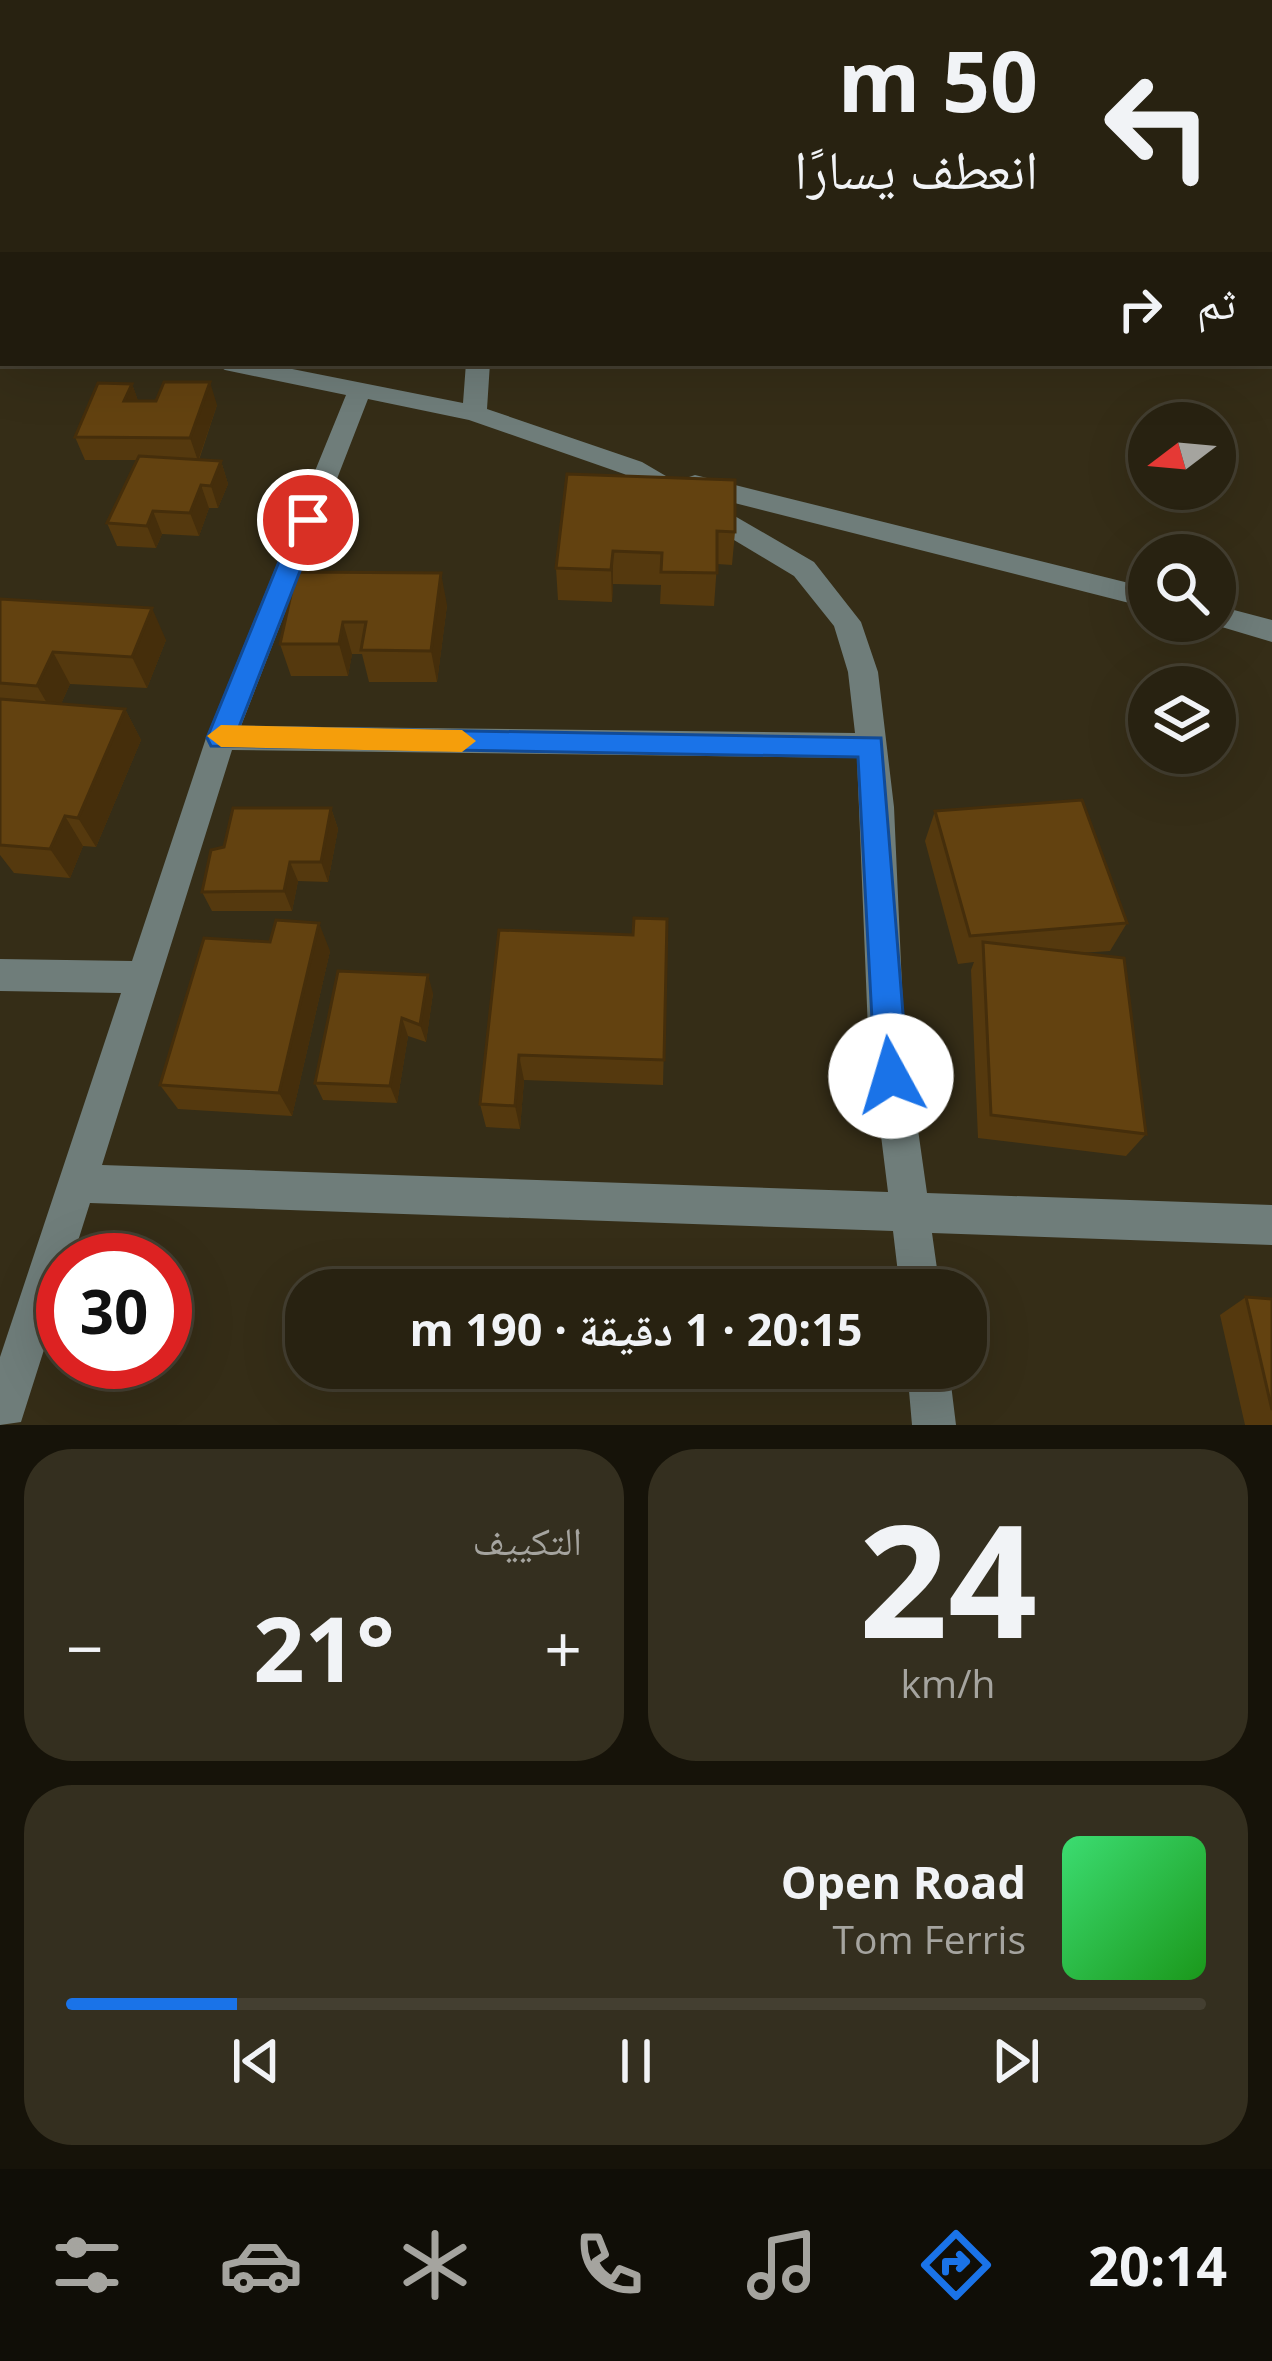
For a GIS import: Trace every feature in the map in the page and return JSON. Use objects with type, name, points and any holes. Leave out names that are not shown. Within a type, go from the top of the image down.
[{"type":"street","points":[[240,366],[474,413],[632,468],[1128,593]]},
{"type":"street","points":[[474,413],[478,366]]},
{"type":"street","points":[[0,1422],[220,738],[360,390]]},
{"type":"street","points":[[632,468],[804,569],[847,622],[863,672],[878,807],[886,1031],[917,1269]]},
{"type":"street","points":[[1236,621],[1272,631]]},
{"type":"street","points":[[220,738],[871,746]]},
{"type":"street","points":[[0,975],[146,977]]},
{"type":"street","points":[[79,1183],[1272,1225]]},
{"type":"street","points":[[930,1389],[934,1425]]},
{"type":"building","points":[[164,382],[210,382],[190,438],[75,437],[98,383],[132,384],[124,401],[156,401]]},
{"type":"building","points":[[139,456],[221,461],[211,486],[201,485],[190,513],[153,511],[147,526],[107,523]]},
{"type":"building","points":[[567,474],[735,480],[735,532],[717,531],[717,573],[661,572],[662,553],[613,551],[611,570],[556,568]]},
{"type":"building","points":[[296,572],[441,573],[431,651],[361,650],[366,622],[343,622],[339,644],[280,644]]},
{"type":"building","points":[[0,599],[152,608],[132,657],[53,652],[37,686],[0,683]]},
{"type":"building","points":[[0,699],[125,709],[78,818],[65,816],[50,849],[0,845]]},
{"type":"building","points":[[1082,800],[1127,923],[970,936],[935,811]]},
{"type":"building","points":[[233,808],[331,808],[321,862],[290,862],[284,891],[202,892],[211,850],[224,847]]},
{"type":"building","points":[[634,918],[667,919],[664,1060],[519,1055],[515,1106],[480,1104],[499,930],[633,935]]},
{"type":"building","points":[[276,920],[319,923],[279,1093],[160,1085],[204,938],[270,942]]},
{"type":"building","points":[[983,942],[1124,958],[1146,1134],[991,1115]]},
{"type":"building","points":[[338,971],[428,975],[420,1025],[402,1018],[390,1086],[315,1083]]},
{"type":"building","points":[[1246,1297],[1272,1299],[1272,1410]]},
{"type":"slow traffic","points":[[221,736],[462,741]]},
{"type":"route","points":[[308,520],[220,738],[871,746],[891,1076]]}]
